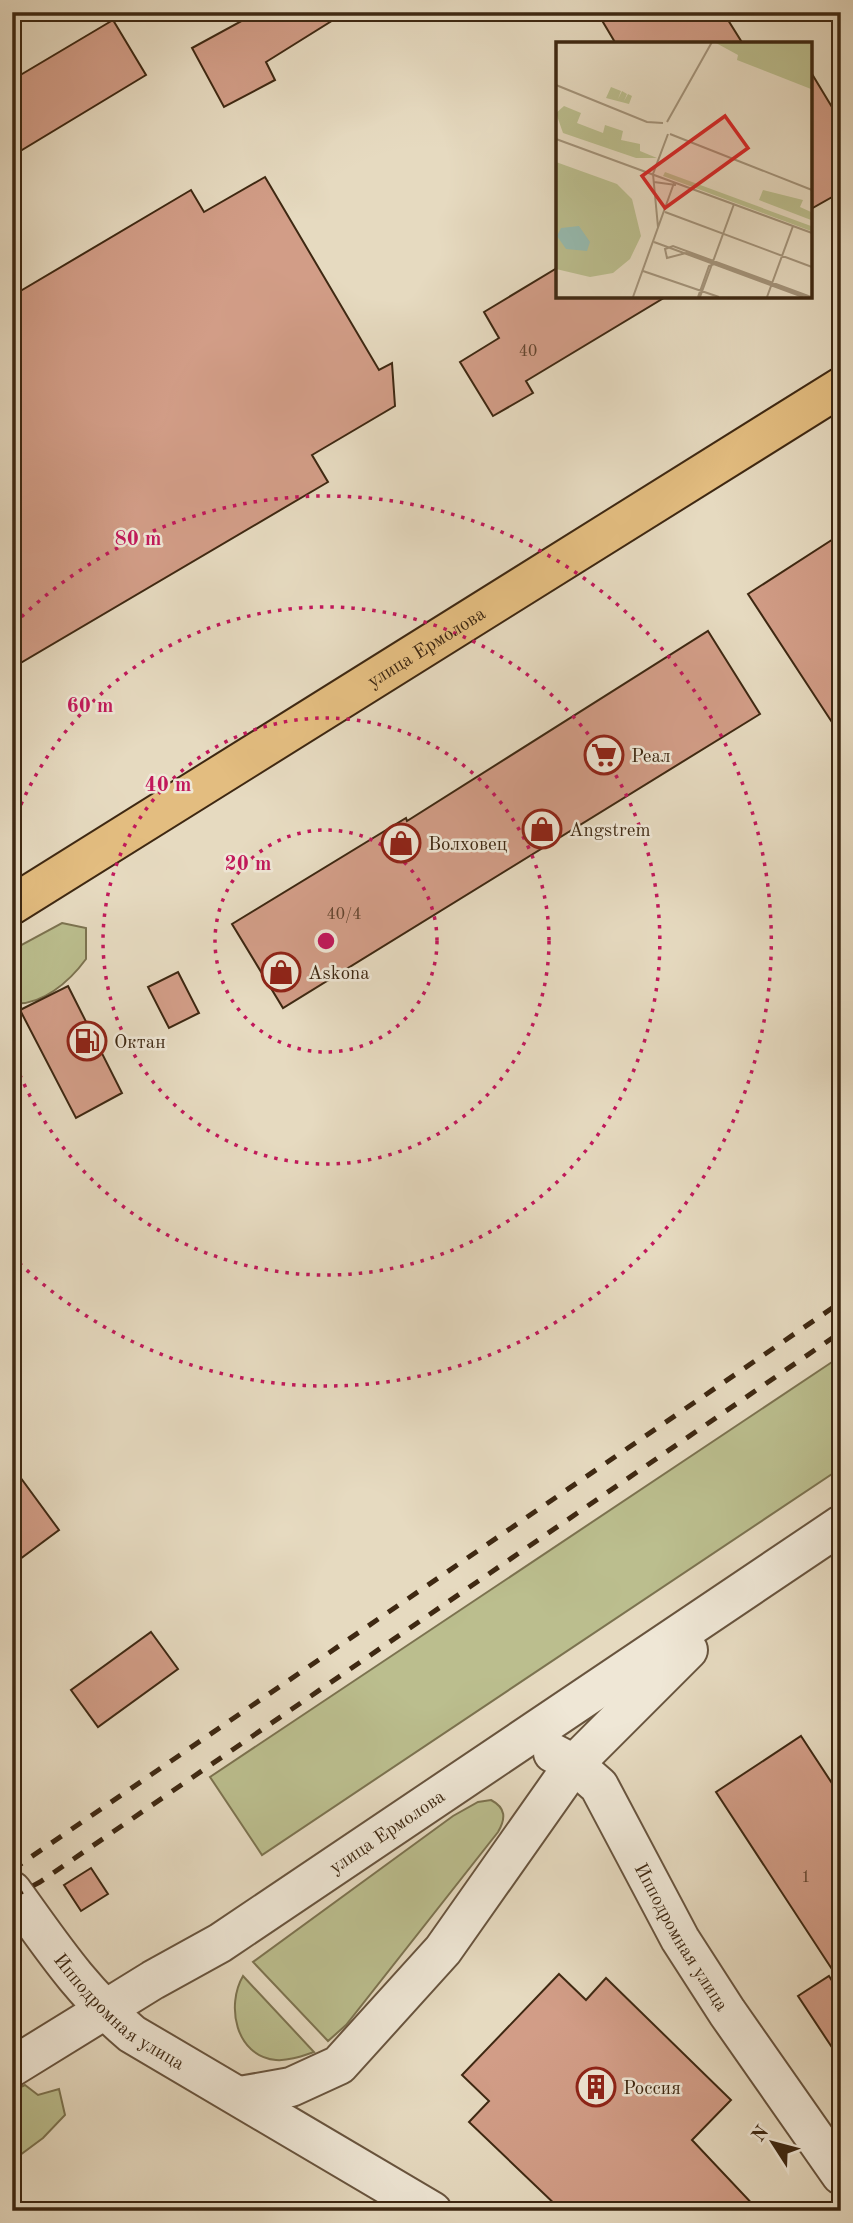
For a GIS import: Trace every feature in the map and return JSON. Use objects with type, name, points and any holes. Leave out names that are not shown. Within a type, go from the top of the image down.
[{"type":"main road","name":"улица Ермолова","points":[[12,905],[841,387]]},
{"type":"street","name":"улица Ермолова","points":[[12,2067],[103,2010],[220,1943],[841,1525]]},
{"type":"street","name":"улица Ермолова","points":[[240,2096],[291,2087],[339,2065],[443,1950],[547,1798],[573,1765],[754,1585]]},
{"type":"street","name":"Ипподромная улица","points":[[498,1754],[535,1749],[554,1753],[599,1786],[680,1939],[727,2012],[841,2175]]},
{"type":"street","name":"Ипподромная улица","points":[[12,1891],[55,1955],[103,2010],[132,2034],[432,2211]]},
{"type":"green space","points":[[62,923],[86,928],[86,959],[72,976],[44,997],[12,1003],[12,950]]},
{"type":"green space","points":[[841,1356],[841,1468],[262,1855],[210,1777]]},
{"type":"green space","points":[[491,1800],[500,1806],[503,1814],[498,1832],[346,2025],[328,2041],[253,1962],[453,1816],[478,1802]]},
{"type":"green space","points":[[243,1976],[314,2052],[291,2059],[276,2060],[251,2049],[243,2039],[235,2014],[235,2001]]},
{"type":"green space","points":[[25,2085],[38,2095],[59,2089],[65,2115],[43,2138],[12,2161],[12,2091]]},
{"type":"building","points":[[258,12],[346,12],[266,62],[275,80],[224,107],[192,48]]},
{"type":"building","points":[[597,12],[723,12],[742,42],[615,42]]},
{"type":"building","points":[[113,20],[146,75],[12,156],[12,80]]},
{"type":"building","points":[[811,72],[841,122],[841,192],[811,209]]},
{"type":"building","points":[[265,177],[379,370],[392,363],[395,406],[312,455],[328,482],[12,668],[12,296],[191,190],[204,212]]},
{"type":"building","points":[[556,269],[556,298],[664,298],[526,381],[533,393],[493,416],[460,362],[499,338],[484,312]]},
{"type":"building","points":[[841,534],[841,736],[748,594]]},
{"type":"building","points":[[708,631],[760,714],[283,1008],[232,924],[406,818],[407,821]]},
{"type":"building","points":[[178,972],[199,1013],[169,1028],[148,987]]},
{"type":"building","points":[[68,986],[122,1093],[76,1118],[20,1010]]},
{"type":"building","points":[[12,1466],[59,1530],[12,1565]]},
{"type":"building","points":[[151,1632],[178,1669],[98,1727],[71,1690]]},
{"type":"building","points":[[801,1736],[841,1797],[841,1983],[716,1792]]},
{"type":"building","points":[[91,1868],[108,1894],[81,1911],[64,1885]]},
{"type":"building","name":"Россия","points":[[559,1974],[586,2000],[606,1978],[731,2100],[692,2140],[759,2211],[562,2211],[469,2122],[489,2101],[462,2075]]},
{"type":"building","points":[[829,1976],[841,1995],[841,2061],[798,1996]]},
{"type":"railway","points":[[12,1870],[841,1302]]},
{"type":"railway","points":[[12,1897],[40,1882],[841,1332]]},
{"type":"place","name":"Реал","points":[[604,755]]},
{"type":"place","name":"Angstrem","points":[[542,829]]},
{"type":"place","name":"Волховец","points":[[401,843]]},
{"type":"place","name":"Askona","points":[[281,972]]},
{"type":"place","name":"Октан","points":[[87,1041]]},
{"type":"place","name":"Россия","points":[[596,2087]]}]
